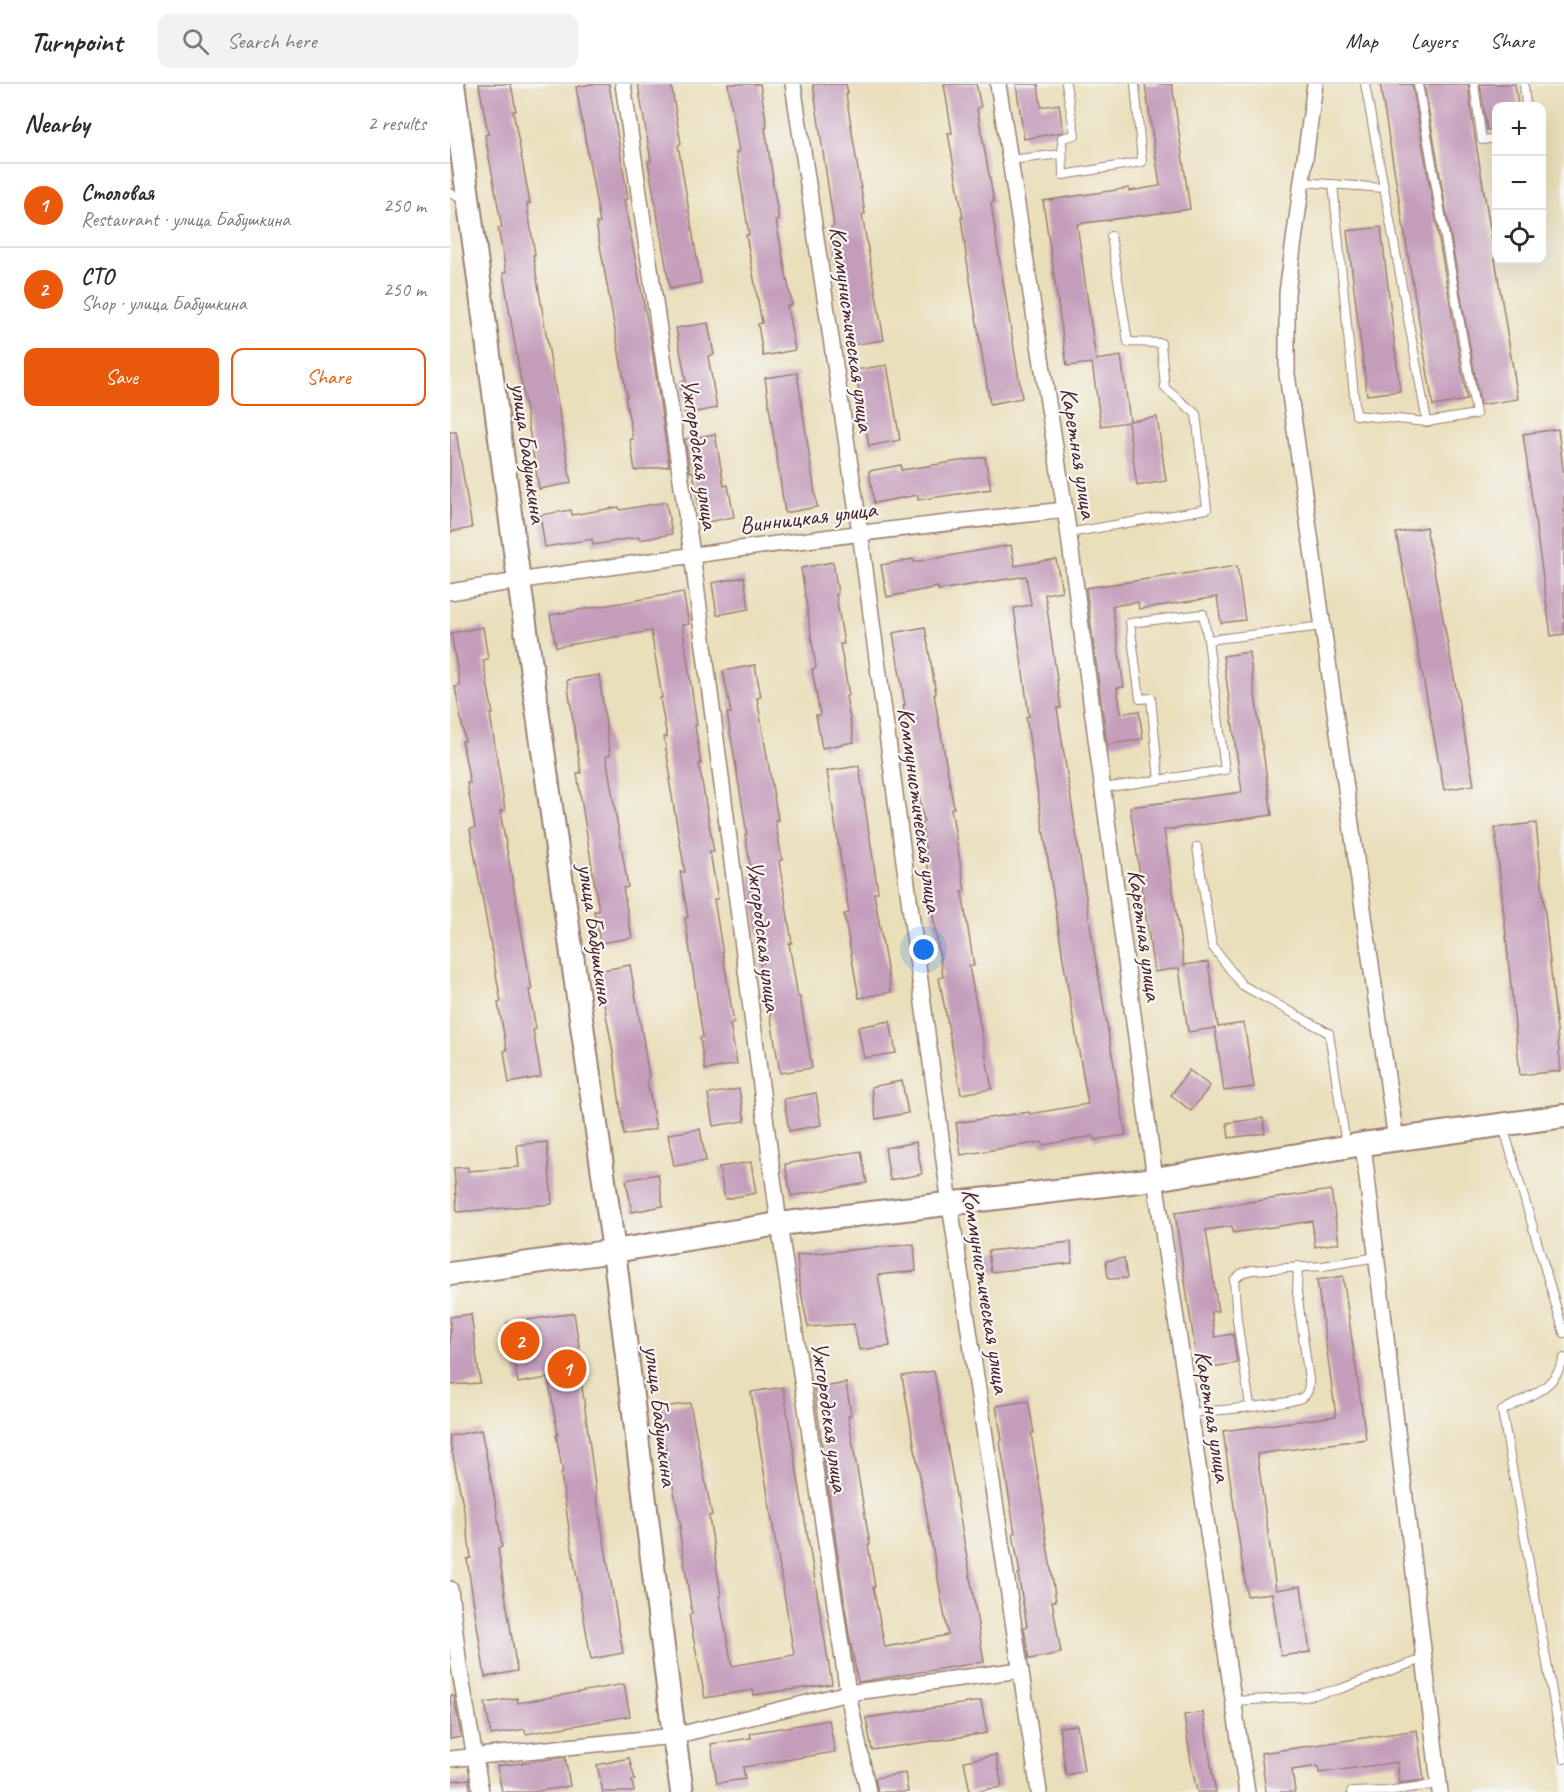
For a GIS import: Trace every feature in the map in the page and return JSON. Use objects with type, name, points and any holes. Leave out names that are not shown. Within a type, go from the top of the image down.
[{"type":"street","name":"улица Бабушкина","points":[[453,84],[459,198],[519,581],[614,1251],[682,1792]]},
{"type":"street","name":"Ужгородская улица","points":[[623,84],[692,554],[779,1224],[848,1693],[868,1792]]},
{"type":"street","name":"Коммунистическая улица","points":[[793,84],[860,532],[950,1205],[1040,1792]]},
{"type":"street","name":"Каретная улица","points":[[998,84],[1069,533],[1155,1179],[1247,1792]]},
{"type":"street","points":[[1315,84],[1300,182],[1287,293],[1287,374],[1396,1140]]},
{"type":"street","name":"Винницкая улица","points":[[450,592],[692,554],[860,532],[1065,510]]},
{"type":"street","points":[[450,1274],[614,1251],[779,1224],[1155,1179],[1355,1145],[1564,1116]]},
{"type":"street","points":[[1355,1145],[1377,1257],[1439,1788]]},
{"type":"street","points":[[450,1588],[454,1666],[481,1792]]},
{"type":"street","points":[[450,1759],[674,1736],[848,1693],[1021,1670]]},
{"type":"lane","points":[[1066,84],[1075,135],[1062,138],[1063,175],[1142,162],[1135,84]]},
{"type":"lane","points":[[1365,84],[1427,422]]},
{"type":"lane","points":[[1333,184],[1356,415],[1427,422],[1476,414],[1418,84]]},
{"type":"lane","points":[[1474,84],[1482,140],[1492,139]]},
{"type":"lane","points":[[1524,84],[1526,102]]},
{"type":"lane","points":[[1010,160],[1062,154]]},
{"type":"lane","points":[[1300,182],[1384,188]]},
{"type":"lane","points":[[1069,533],[1207,509],[1196,414],[1165,388],[1161,343],[1128,342],[1111,236]]},
{"type":"lane","points":[[1103,789],[1226,770],[1203,614],[1130,623],[1140,699],[1152,698],[1159,780]]},
{"type":"lane","points":[[1208,640],[1323,626]]},
{"type":"lane","points":[[1197,846],[1212,946],[1242,986],[1329,1033],[1355,1145]]},
{"type":"lane","points":[[1502,1124],[1564,1333]]},
{"type":"lane","points":[[1250,1406],[1237,1320],[1234,1280],[1242,1273],[1252,1270],[1323,1266],[1377,1257]]},
{"type":"lane","points":[[1190,1413],[1302,1398],[1309,1388],[1297,1293],[1298,1266]]},
{"type":"lane","points":[[1564,1358],[1560,1371],[1543,1390],[1502,1411],[1564,1759]]},
{"type":"lane","points":[[1233,1701],[1305,1697],[1340,1689],[1425,1658]]},
{"type":"lane","points":[[1351,1792],[1439,1788]]},
{"type":"building","points":[[479,84],[511,84],[516,111],[513,111],[530,203],[527,204],[535,255],[533,255],[571,483],[539,489],[503,273],[506,272],[498,228],[502,228],[485,135],[488,134]]},
{"type":"building","points":[[609,84],[628,199],[624,200],[651,341],[669,466],[635,471],[630,439],[633,439],[625,397],[627,397],[596,223],[600,223],[576,87]]},
{"type":"building","points":[[638,84],[671,84],[681,144],[678,145],[701,283],[670,289],[648,161],[651,161]]},
{"type":"building","points":[[728,84],[760,84],[779,220],[776,221],[792,305],[787,306],[795,350],[763,356],[758,324],[762,323],[746,235],[749,235]]},
{"type":"building","points":[[813,84],[846,84],[865,214],[862,215],[884,340],[852,345],[831,227],[834,226]]},
{"type":"building","points":[[944,84],[976,84],[981,107],[977,108],[994,202],[991,203],[1022,398],[990,404],[966,255],[961,217],[963,217],[948,133],[952,133]]},
{"type":"building","points":[[1016,84],[1038,84],[1041,107],[1059,104],[1063,132],[1024,139]]},
{"type":"building","points":[[1145,84],[1172,84],[1190,209],[1077,224],[1096,360],[1121,356],[1130,421],[1157,417],[1166,481],[1137,486],[1128,422],[1101,426],[1092,363],[1067,366],[1043,201],[1129,188],[1129,191],[1160,186]]},
{"type":"building","points":[[1380,84],[1412,84],[1467,400],[1433,406]]},
{"type":"building","points":[[1424,84],[1468,84],[1492,241],[1492,264],[1496,264],[1518,399],[1480,405]]},
{"type":"building","points":[[1480,84],[1515,84],[1517,102],[1492,102],[1492,130],[1487,130]]},
{"type":"building","points":[[1381,227],[1400,391],[1367,395],[1347,231]]},
{"type":"building","points":[[708,323],[714,355],[708,356],[717,408],[685,414],[680,382],[686,381],[676,328]]},
{"type":"building","points":[[887,365],[900,440],[869,446],[855,370]]},
{"type":"building","points":[[797,373],[817,507],[785,513],[765,378]]},
{"type":"building","points":[[1558,429],[1564,477],[1564,634],[1551,636],[1523,434]]},
{"type":"building","points":[[450,432],[456,432],[472,528],[450,532]]},
{"type":"building","points":[[715,434],[724,486],[728,485],[734,517],[702,523],[685,439]]},
{"type":"building","points":[[985,457],[991,489],[918,500],[918,495],[874,503],[869,471],[901,465],[901,470]]},
{"type":"building","points":[[666,502],[672,534],[593,545],[592,539],[545,547],[540,515],[571,510],[572,515]]},
{"type":"building","points":[[1426,527],[1474,785],[1444,790],[1396,533]]},
{"type":"building","points":[[1011,545],[1015,566],[1056,559],[1062,591],[1045,594],[1061,708],[1057,708],[1094,950],[1126,1135],[1094,1140],[1093,1136],[1043,1145],[1042,1142],[961,1155],[956,1123],[1088,1104],[1026,717],[1029,716],[1014,608],[1031,605],[1026,576],[938,590],[938,587],[887,597],[881,565],[913,559],[914,562]]},
{"type":"building","points":[[833,562],[844,644],[840,644],[849,695],[846,696],[854,742],[822,748],[816,715],[820,715],[812,669],[816,668],[801,568]]},
{"type":"building","points":[[1237,566],[1245,620],[1221,623],[1217,597],[1139,609],[1138,602],[1112,606],[1124,687],[1117,688],[1121,713],[1139,711],[1143,739],[1107,745],[1086,588]]},
{"type":"building","points":[[744,577],[749,609],[717,615],[712,583]]},
{"type":"building","points":[[683,592],[689,624],[682,625],[697,725],[695,725],[701,764],[699,764],[714,852],[710,852],[718,899],[714,899],[734,1023],[730,1024],[737,1064],[705,1070],[700,1038],[703,1037],[685,918],[688,917],[680,872],[685,872],[669,779],[671,779],[664,737],[667,737],[651,631],[556,647],[550,615]]},
{"type":"building","points":[[483,627],[488,659],[483,660],[493,714],[490,714],[505,810],[500,811],[532,990],[529,990],[536,1029],[533,1030],[541,1077],[509,1083],[504,1051],[507,1050],[498,1003],[501,1002],[470,829],[475,828],[462,741],[465,741],[455,687],[460,686],[451,633]]},
{"type":"building","points":[[925,627],[965,891],[962,892],[974,966],[969,966],[992,1089],[961,1094],[939,978],[943,977],[921,822],[924,822],[903,706],[905,705],[893,633]]},
{"type":"building","points":[[1249,652],[1272,815],[1164,830],[1184,965],[1208,962],[1218,1027],[1244,1023],[1254,1087],[1224,1091],[1215,1028],[1188,1032],[1179,968],[1154,972],[1130,807],[1242,792],[1223,656]]},
{"type":"building","points":[[755,665],[761,697],[757,698],[778,820],[775,820],[782,860],[779,861],[792,943],[789,943],[812,1068],[780,1073],[760,963],[763,963],[749,876],[752,876],[745,834],[747,834],[727,713],[731,713],[723,671]]},
{"type":"building","points":[[599,675],[610,755],[606,756],[628,887],[623,888],[632,938],[600,943],[594,911],[599,911],[577,773],[581,773],[567,680]]},
{"type":"building","points":[[859,766],[878,892],[874,893],[891,992],[859,998],[844,914],[849,913],[827,771]]},
{"type":"building","points":[[1536,823],[1561,1071],[1520,1075],[1495,828]]},
{"type":"building","points":[[630,965],[656,1129],[624,1135],[613,1052],[598,971]]},
{"type":"building","points":[[890,1021],[896,1053],[864,1058],[858,1027]]},
{"type":"building","points":[[1189,1070],[1210,1086],[1191,1111],[1171,1095]]},
{"type":"building","points":[[902,1081],[908,1113],[876,1119],[871,1087]]},
{"type":"building","points":[[739,1089],[745,1121],[713,1126],[708,1094]]},
{"type":"building","points":[[816,1093],[821,1125],[789,1131],[784,1099]]},
{"type":"building","points":[[1263,1118],[1265,1133],[1229,1138],[1227,1123]]},
{"type":"building","points":[[700,1129],[706,1161],[674,1166],[668,1134]]},
{"type":"building","points":[[547,1142],[552,1204],[457,1212],[454,1168],[468,1167],[468,1171],[519,1167],[517,1145]]},
{"type":"building","points":[[916,1142],[922,1174],[890,1180],[885,1148]]},
{"type":"building","points":[[861,1151],[867,1183],[791,1196],[785,1164]]},
{"type":"building","points":[[751,1162],[756,1193],[725,1199],[719,1167]]},
{"type":"building","points":[[658,1174],[663,1206],[632,1212],[626,1180]]},
{"type":"building","points":[[1331,1190],[1339,1243],[1315,1247],[1312,1221],[1233,1233],[1232,1226],[1206,1230],[1218,1311],[1211,1312],[1215,1337],[1233,1334],[1237,1363],[1198,1369],[1175,1213]]},
{"type":"building","points":[[1071,1242],[1072,1263],[991,1272],[988,1251]]},
{"type":"building","points":[[914,1244],[916,1271],[878,1275],[890,1346],[859,1350],[854,1324],[808,1327],[799,1282],[797,1255]]},
{"type":"building","points":[[1124,1258],[1127,1278],[1108,1279],[1106,1261]]},
{"type":"building","points":[[1343,1276],[1366,1439],[1257,1454],[1276,1590],[1301,1586],[1310,1652],[1281,1656],[1272,1593],[1247,1596],[1223,1431],[1336,1416],[1317,1280]]},
{"type":"building","points":[[574,1313],[584,1378],[581,1379],[597,1500],[623,1653],[591,1659],[572,1549],[549,1383],[547,1378],[518,1383],[507,1323]]},
{"type":"building","points":[[471,1314],[480,1383],[450,1385],[450,1317]]},
{"type":"building","points":[[934,1371],[984,1662],[858,1682],[849,1635],[814,1389],[846,1383],[851,1415],[848,1416],[870,1545],[868,1545],[875,1587],[873,1587],[885,1647],[948,1635],[902,1376]]},
{"type":"building","points":[[783,1387],[832,1684],[754,1695],[753,1690],[705,1698],[689,1615],[692,1614],[679,1528],[681,1528],[658,1408],[690,1403],[712,1515],[709,1516],[721,1596],[719,1596],[732,1666],[794,1655],[751,1392]]},
{"type":"building","points":[[1028,1401],[1044,1513],[1042,1514],[1056,1601],[1052,1601],[1061,1653],[1029,1659],[1024,1627],[1027,1626],[1013,1533],[1015,1533],[996,1406]]},
{"type":"building","points":[[481,1430],[496,1505],[502,1547],[498,1548],[517,1671],[485,1677],[467,1559],[471,1558],[466,1520],[450,1441],[450,1436]]},
{"type":"building","points":[[624,1684],[630,1716],[526,1734],[525,1729],[491,1735],[485,1703],[517,1698],[518,1703]]},
{"type":"building","points":[[450,1696],[454,1696],[461,1737],[450,1739]]},
{"type":"building","points":[[981,1701],[987,1733],[872,1750],[866,1718]]},
{"type":"building","points":[[1203,1712],[1216,1792],[1197,1792],[1191,1762],[1184,1715]]},
{"type":"building","points":[[829,1720],[835,1752],[743,1767],[745,1779],[717,1783],[711,1744],[751,1738],[750,1733]]},
{"type":"building","points":[[1077,1725],[1084,1771],[1066,1775],[1059,1727]]},
{"type":"building","points":[[1417,1730],[1424,1780],[1400,1783],[1397,1762],[1319,1773],[1318,1766],[1292,1770],[1295,1792],[1266,1792],[1261,1753]]},
{"type":"building","points":[[996,1755],[1002,1787],[970,1792],[964,1761]]},
{"type":"building","points":[[565,1757],[570,1786],[534,1792],[502,1792],[497,1766]]},
{"type":"building","points":[[629,1758],[635,1780],[632,1780],[634,1792],[603,1792],[597,1765]]},
{"type":"building","points":[[905,1773],[908,1792],[878,1792],[875,1778]]},
{"type":"building","points":[[469,1779],[470,1792],[450,1792],[450,1781]]},
{"type":"place","name":"СТО","points":[[520,1341]]},
{"type":"place","name":"Столовая","points":[[567,1369]]}]
